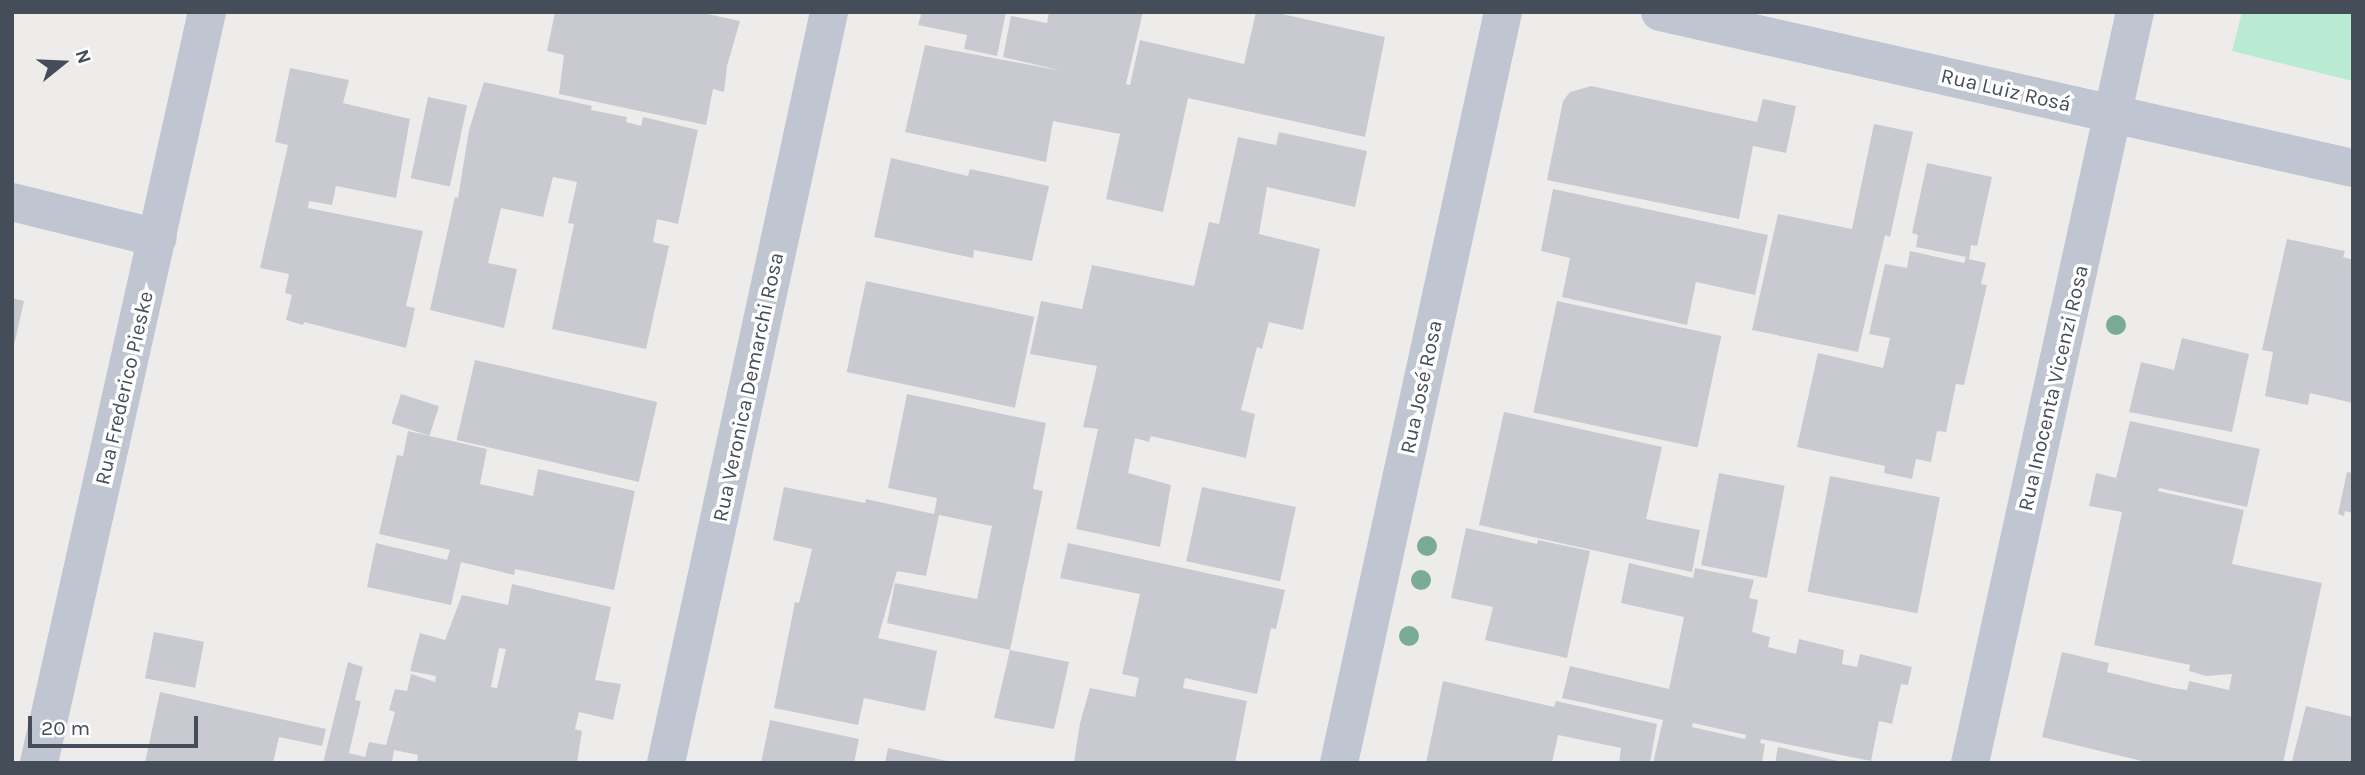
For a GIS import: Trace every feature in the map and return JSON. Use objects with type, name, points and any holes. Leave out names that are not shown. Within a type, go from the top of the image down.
[{"type":"street","name":"Rua Frederico Pieske","points":[[30,758],[158,238],[207,12]]},
{"type":"street","name":"Rua Veronica Demarchi Rosa","points":[[666,763],[829,12]]},
{"type":"street","name":"Rua José Rosa","points":[[1339,763],[1503,12]]},
{"type":"street","name":"Rua Luiz Rosá","points":[[1660,12],[2353,168]]},
{"type":"street","name":"Rua Inocenta Vicenzi Rosa","points":[[1970,763],[2135,12]]},
{"type":"street","points":[[12,202],[158,238]]},
{"type":"green space","points":[[2242,12],[2353,12],[2353,81],[2232,51]]},
{"type":"building","points":[[555,12],[698,12],[740,21],[727,66],[724,92],[713,89],[706,125],[559,94],[564,55],[547,51]]},
{"type":"building","points":[[915,12],[1006,12],[997,56],[964,49],[967,35],[918,25],[921,15]]},
{"type":"building","points":[[1049,12],[1143,12],[1126,84],[1130,85],[1140,40],[1244,64],[1256,12],[1273,12],[1385,37],[1365,137],[1188,98],[1163,212],[1106,199],[1120,134],[1053,121],[1046,162],[905,132],[925,45],[1062,71],[1003,57],[1011,16],[1047,23]]},
{"type":"building","points":[[290,68],[349,80],[343,103],[410,119],[396,198],[336,186],[332,205],[309,201],[308,208],[423,231],[406,306],[415,308],[406,348],[304,322],[303,325],[286,320],[292,295],[285,293],[289,274],[260,268],[288,145],[275,142]]},
{"type":"building","points":[[484,82],[592,106],[591,110],[627,117],[626,122],[641,126],[643,117],[698,130],[678,224],[657,219],[653,242],[669,246],[646,349],[552,329],[574,224],[568,223],[577,182],[553,177],[543,217],[501,208],[488,263],[517,269],[504,328],[430,310],[455,197],[458,198],[469,130]]},
{"type":"building","points":[[1591,86],[1757,122],[1763,99],[1796,106],[1786,153],[1753,146],[1739,219],[1547,180],[1563,101],[1570,92]]},
{"type":"building","points":[[428,97],[467,105],[450,187],[411,178]]},
{"type":"building","points":[[1874,124],[1913,132],[1890,237],[1885,235],[1858,352],[1752,330],[1778,214],[1852,229]]},
{"type":"building","points":[[1279,132],[1367,151],[1355,207],[1267,187],[1259,234],[1320,249],[1303,330],[1269,322],[1262,349],[1257,347],[1241,410],[1255,414],[1246,458],[1151,436],[1149,442],[1135,438],[1128,473],[1171,485],[1160,547],[1076,529],[1098,429],[1083,427],[1097,366],[1030,354],[1041,301],[1082,309],[1092,265],[1194,286],[1209,222],[1219,224],[1238,137],[1276,145]]},
{"type":"building","points":[[891,158],[968,176],[970,169],[1049,186],[1032,261],[974,250],[973,258],[874,237]]},
{"type":"building","points":[[1927,163],[1992,177],[1977,246],[1971,245],[1969,259],[1986,263],[1981,284],[1987,285],[1964,385],[1956,384],[1946,432],[1937,431],[1931,462],[1916,459],[1912,479],[1884,473],[1885,466],[1797,447],[1818,353],[1883,368],[1890,338],[1869,334],[1885,264],[1907,268],[1910,251],[1964,263],[1966,257],[1916,247],[1918,235],[1912,233]]},
{"type":"building","points":[[1553,189],[1768,235],[1755,295],[1696,282],[1687,325],[1562,297],[1570,258],[1541,251]]},
{"type":"building","points":[[2287,239],[2345,251],[2343,257],[2353,260],[2353,403],[2310,393],[2308,405],[2265,396],[2273,352],[2262,350]]},
{"type":"building","points":[[866,281],[1034,317],[1015,408],[847,372]]},
{"type":"building","points":[[12,298],[24,301],[13,350],[12,350]]},
{"type":"building","points":[[1557,301],[1721,336],[1698,447],[1533,413]]},
{"type":"building","points":[[2182,338],[2249,354],[2232,432],[2129,412],[2141,362],[2174,370]]},
{"type":"building","points":[[475,360],[657,402],[639,482],[457,440]]},
{"type":"building","points":[[401,394],[439,406],[429,436],[391,423]]},
{"type":"building","points":[[907,394],[1046,423],[1033,489],[1043,491],[1010,650],[887,623],[895,583],[977,599],[992,526],[939,515],[926,576],[897,571],[878,638],[937,651],[925,711],[864,698],[858,725],[774,708],[795,602],[799,603],[812,549],[773,540],[784,487],[865,503],[866,499],[934,514],[937,498],[888,488]]},
{"type":"building","points":[[1504,412],[1662,447],[1646,519],[1700,530],[1692,572],[1479,525]]},
{"type":"building","points":[[2130,421],[2260,449],[2247,507],[2159,488],[2158,491],[2244,510],[2232,564],[2322,583],[2283,763],[2150,763],[2042,737],[2062,652],[2109,663],[2107,672],[2173,688],[2187,690],[2189,681],[2229,690],[2232,674],[2206,676],[2189,671],[2190,665],[2094,645],[2122,512],[2089,506],[2096,473],[2116,478]]},
{"type":"building","points":[[408,431],[487,449],[480,484],[533,496],[538,469],[635,491],[614,590],[515,569],[514,575],[461,562],[451,605],[367,587],[376,543],[447,560],[450,550],[379,534],[397,455],[403,456]]},
{"type":"building","points":[[2347,472],[2353,473],[2353,513],[2345,511],[2344,516],[2338,514]]},
{"type":"building","points":[[1719,473],[1785,486],[1767,578],[1701,565]]},
{"type":"building","points":[[1830,476],[1940,497],[1917,613],[1807,592]]},
{"type":"building","points":[[1202,487],[1296,507],[1280,581],[1186,561]]},
{"type":"building","points":[[1466,528],[1537,544],[1538,540],[1590,551],[1567,658],[1485,640],[1493,607],[1451,598]]},
{"type":"building","points":[[1068,543],[1285,590],[1276,629],[1271,628],[1257,694],[1185,678],[1183,688],[1247,701],[1235,763],[1074,762],[1080,723],[1090,688],[1135,697],[1139,678],[1122,674],[1140,594],[1060,578]]},
{"type":"building","points":[[1629,563],[1693,578],[1695,568],[1754,580],[1749,598],[1758,600],[1752,632],[1770,637],[1768,647],[1796,654],[1799,639],[1844,650],[1842,664],[1857,667],[1860,654],[1912,667],[1908,685],[1901,684],[1892,724],[1879,721],[1871,761],[1761,739],[1760,743],[1765,744],[1762,763],[1653,763],[1663,720],[1562,698],[1570,666],[1669,689],[1684,617],[1621,603]],"holes":[[[1693,723],[1746,735],[1745,739],[1692,727]]]},
{"type":"building","points":[[512,584],[611,607],[595,680],[621,684],[613,720],[579,712],[575,729],[582,731],[577,763],[422,763],[417,761],[418,755],[394,750],[392,763],[323,763],[348,662],[363,667],[355,700],[361,701],[349,753],[365,757],[369,742],[386,745],[395,712],[389,710],[395,689],[407,691],[411,674],[435,682],[436,676],[410,671],[420,633],[445,640],[462,595],[508,605]],"holes":[[[499,648],[506,649],[497,688],[491,687]]]},
{"type":"building","points":[[154,632],[204,642],[195,688],[145,678]]},
{"type":"building","points":[[1010,650],[1069,662],[1054,729],[994,718]]},
{"type":"building","points":[[1443,681],[1554,707],[1556,701],[1657,724],[1650,763],[1619,763],[1621,748],[1558,735],[1552,763],[1426,763]]},
{"type":"building","points":[[160,692],[326,729],[322,746],[279,737],[273,763],[145,763]]},
{"type":"building","points":[[2306,706],[2353,717],[2353,763],[2292,761]]},
{"type":"building","points":[[770,720],[859,739],[854,763],[761,763]]},
{"type":"building","points":[[1778,747],[1842,762],[1842,763],[1775,763]]},
{"type":"building","points":[[888,748],[952,762],[952,763],[885,763]]}]
